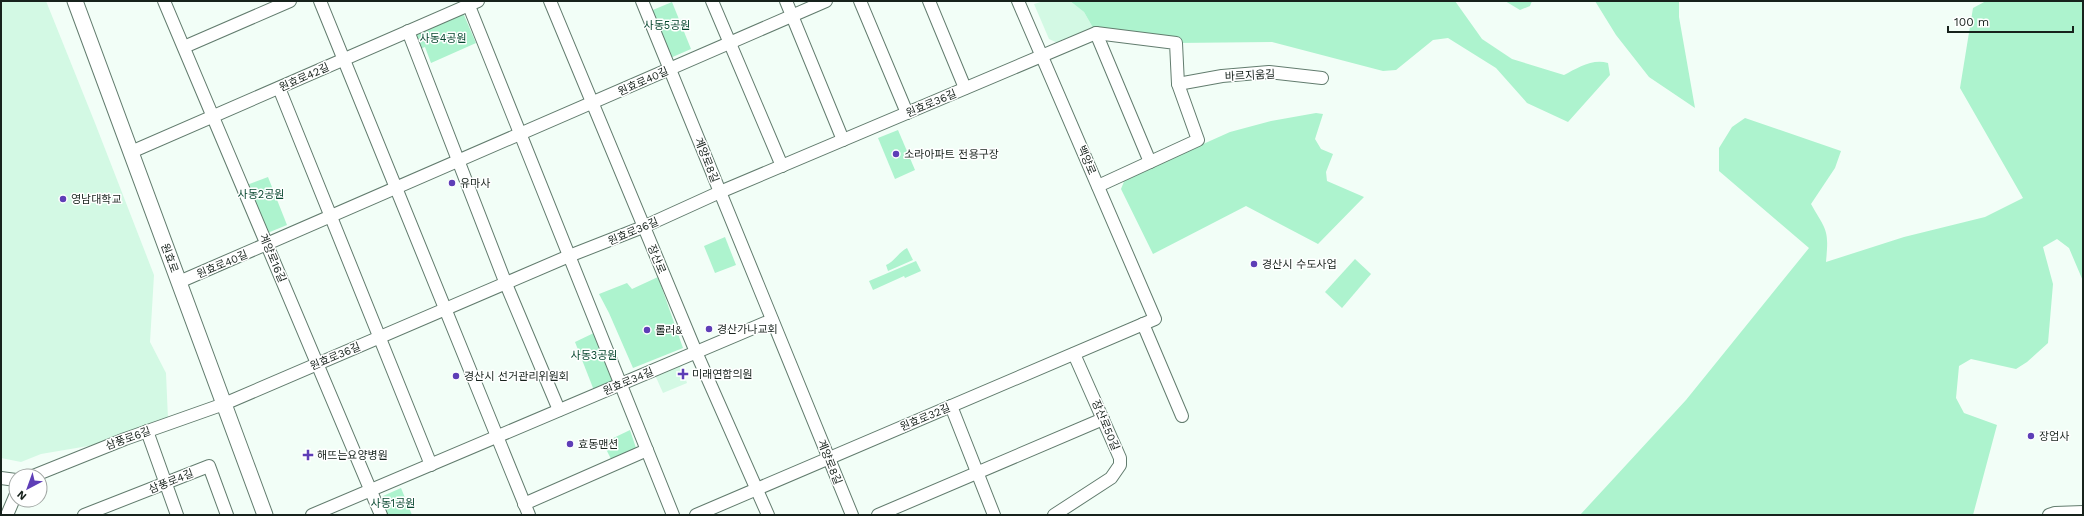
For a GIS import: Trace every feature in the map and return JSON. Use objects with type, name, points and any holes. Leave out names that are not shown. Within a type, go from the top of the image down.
[{"type":"main road","name":"원효로","points":[[75,1],[265,515]]},
{"type":"street","name":"계양로16길","points":[[164,1],[381,515]]},
{"type":"street","points":[[184,47],[290,1]]},
{"type":"street","points":[[320,1],[527,510],[647,450]]},
{"type":"street","name":"장산로","points":[[550,1],[696,352],[768,515]]},
{"type":"street","name":"계양로8길","points":[[642,1],[852,515]]},
{"type":"street","points":[[712,1],[782,166]]},
{"type":"street","points":[[786,1],[842,140]]},
{"type":"street","name":"원효로40길","points":[[179,282],[826,1]]},
{"type":"street","points":[[860,1],[907,113]]},
{"type":"street","points":[[929,1],[965,88]]},
{"type":"street","name":"백양로","points":[[1018,1],[1155,319]]},
{"type":"street","name":"원효로42길","points":[[131,152],[344,60],[471,2]]},
{"type":"street","points":[[471,2],[520,134],[673,515]]},
{"type":"street","points":[[408,31],[460,160],[506,284],[559,410]]},
{"type":"street","points":[[1098,186],[1198,140],[1178,84],[1176,43],[1096,33],[1150,162]]},
{"type":"street","name":"원효로36길","points":[[224,404],[1096,33]]},
{"type":"street","name":"바르지움길","points":[[1178,84],[1222,76],[1269,72],[1322,78]]},
{"type":"street","points":[[279,88],[431,465]]},
{"type":"street","name":"원효로32길","points":[[696,515],[1155,319]]},
{"type":"street","points":[[696,352],[772,320]]},
{"type":"street","points":[[1143,324],[1182,416]]},
{"type":"street","name":"원효로34길","points":[[312,515],[696,352]]},
{"type":"street","name":"장산로50길","points":[[1054,515],[1111,478],[1117,472],[1120,465],[1120,458],[1074,354]]},
{"type":"street","name":"삼풍로6길","points":[[48,468],[224,404]]},
{"type":"street","points":[[951,406],[994,515]]},
{"type":"street","points":[[878,515],[1103,419]]},
{"type":"street","points":[[147,431],[164,483],[177,515]]},
{"type":"street","name":"삼풍로4길","points":[[84,515],[209,466],[227,515]]},
{"type":"street","points":[[2049,515],[2055,513],[2083,512]]},
{"type":"shaded area","name":"영남대학교","points":[[1,1],[46,1],[95,123],[154,275],[150,342],[166,373],[168,419],[94,445],[41,454],[21,462],[1,458]]},
{"type":"shaded area","points":[[1044,1],[1070,1],[1084,12],[1096,33],[1064,46],[1049,39],[1034,4]]},
{"type":"shaded area","points":[[681,365],[687,383],[663,393],[655,375]]},
{"type":"green space","points":[[1070,1],[1455,1],[1482,39],[1512,59],[1564,75],[1585,64],[1602,62],[1608,63],[1610,75],[1568,122],[1527,103],[1496,68],[1448,38],[1433,40],[1396,70],[1383,71],[1272,42],[1176,43],[1096,33],[1084,12]]},
{"type":"green space","points":[[1505,1],[1532,1],[1530,6],[1520,10]]},
{"type":"green space","points":[[1595,1],[1679,1],[1679,17],[1695,108],[1649,77],[1616,35]]},
{"type":"green space","points":[[1986,1],[2083,1],[2083,281],[2069,248],[2057,239],[2043,247],[2053,284],[2048,343],[2027,362],[2016,369],[1971,359],[1959,366],[1956,398],[1964,413],[1997,425],[1973,515],[1580,515],[1686,400],[1809,248],[1719,171],[1719,148],[1732,127],[1745,118],[1841,151],[1835,168],[1811,204],[1826,231],[1826,262],[1904,237],[1985,217],[2023,198],[1960,88],[1973,8]]},
{"type":"green space","name":"사동5공원","points":[[672,2],[691,49],[668,59],[648,12]]},
{"type":"green space","name":"사동4공원","points":[[457,13],[464,15],[476,43],[431,63],[425,47],[417,50],[410,32]]},
{"type":"green space","points":[[1316,113],[1323,114],[1315,139],[1321,149],[1333,154],[1326,172],[1327,181],[1364,197],[1318,244],[1246,206],[1153,254],[1121,189],[1125,179],[1230,132],[1271,121]]},
{"type":"green space","name":"소라아파트 전용구장","points":[[898,130],[915,170],[895,179],[878,138]]},
{"type":"green space","name":"사동2공원","points":[[268,177],[287,225],[265,234],[244,186]]},
{"type":"green space","points":[[725,237],[736,265],[715,273],[704,246]]},
{"type":"green space","points":[[907,248],[913,260],[888,271],[886,265]]},
{"type":"green space","points":[[1355,259],[1371,274],[1342,308],[1325,292]]},
{"type":"green space","points":[[916,261],[921,271],[905,278],[904,276],[873,290],[869,281]]},
{"type":"green space","name":"롤러&","points":[[658,277],[683,348],[633,368],[599,294],[627,283],[632,289]]},
{"type":"green space","name":"사동3공원","points":[[598,331],[617,380],[595,393],[575,342]]},
{"type":"green space","points":[[630,430],[636,448],[611,459],[603,443]]},
{"type":"green space","name":"사동1공원","points":[[401,488],[412,515],[382,515],[379,502],[383,496]]},
{"type":"place","name":"소라아파트 전용구장","points":[[896,154]]},
{"type":"place","name":"유마사","points":[[452,183]]},
{"type":"place","name":"영남대학교","points":[[63,199]]},
{"type":"place","name":"경산시 수도사업","points":[[1254,264]]},
{"type":"place","name":"경산가나교회","points":[[709,329]]},
{"type":"place","name":"롤러&","points":[[647,330]]},
{"type":"place","name":"미래연합의원","points":[[683,374]]},
{"type":"place","name":"경산시 선거관리위원회","points":[[456,376]]},
{"type":"place","name":"장엄사","points":[[2031,436]]},
{"type":"place","name":"효동맨션","points":[[570,444]]},
{"type":"place","name":"해뜨는요양병원","points":[[308,455]]}]
